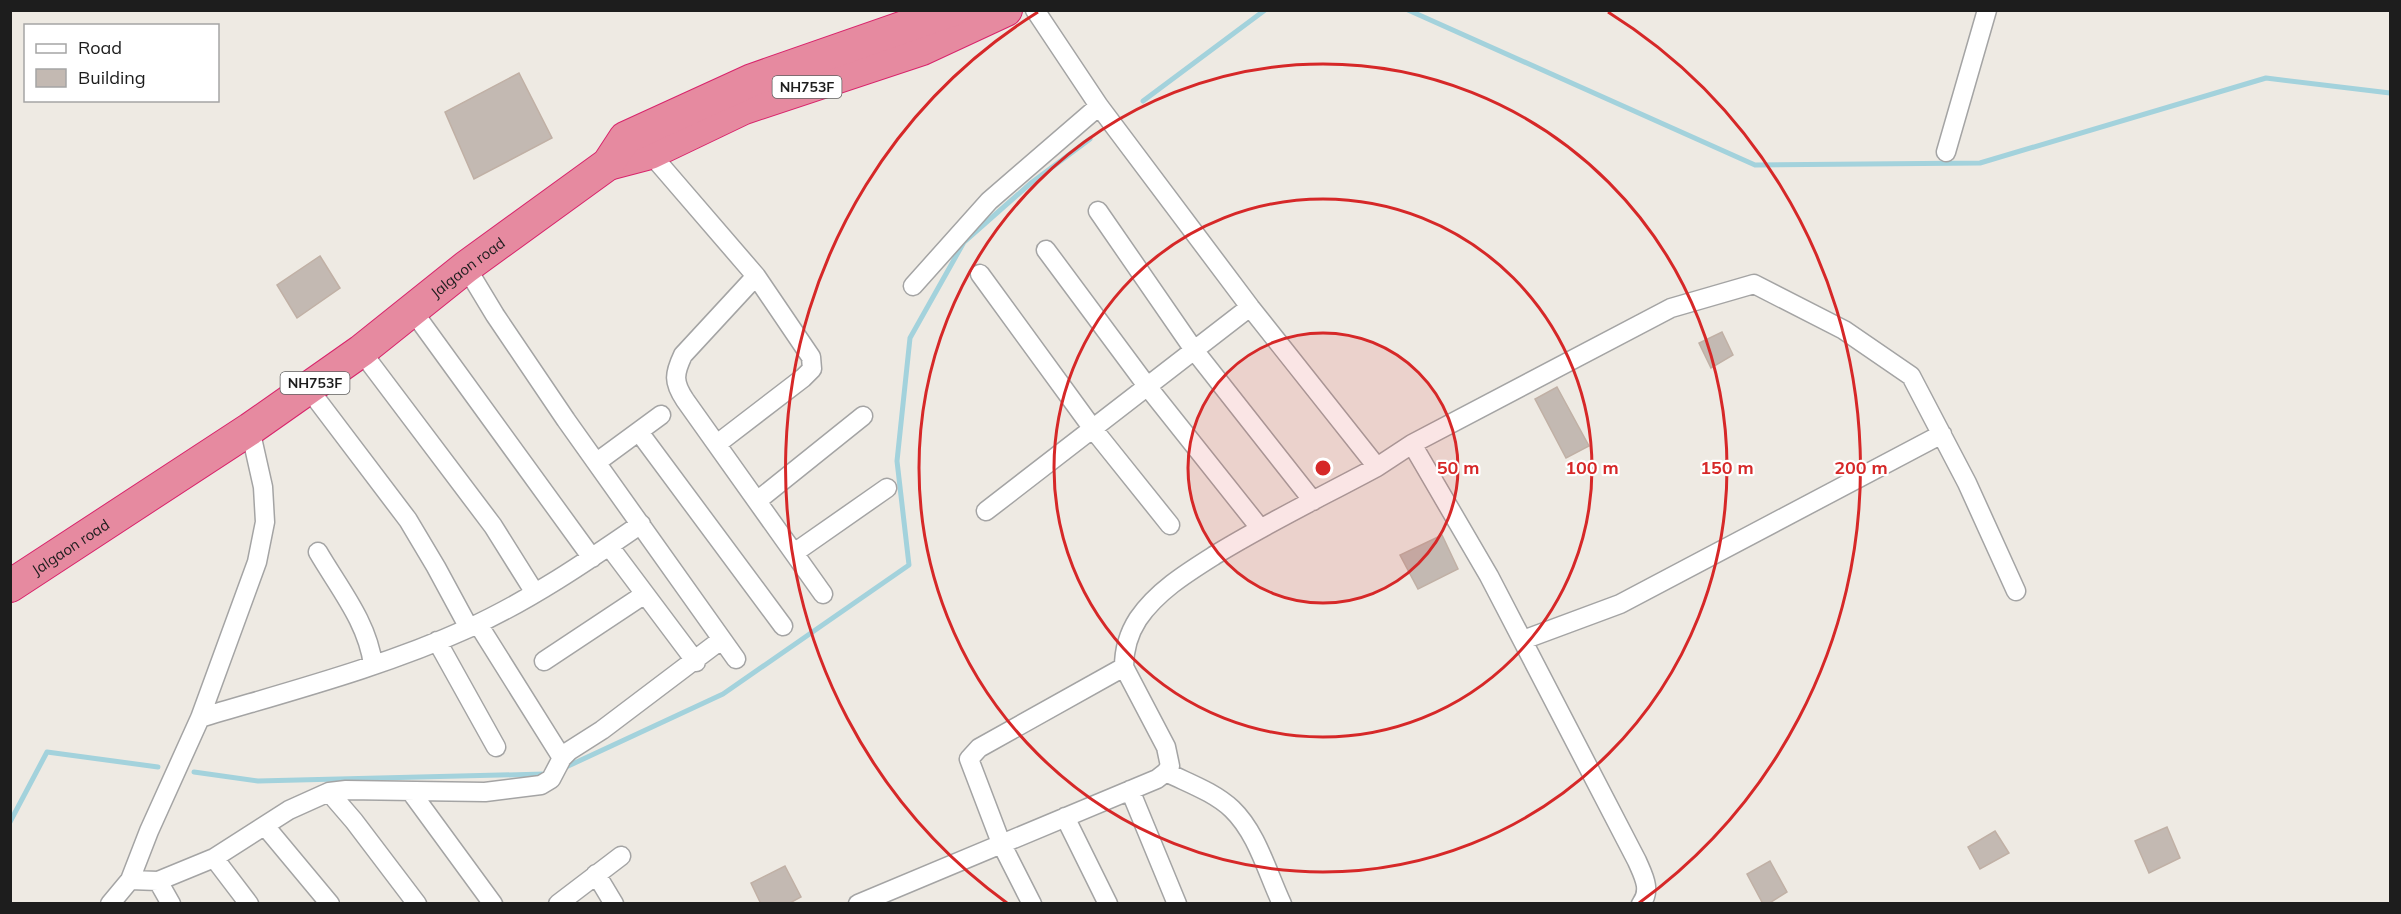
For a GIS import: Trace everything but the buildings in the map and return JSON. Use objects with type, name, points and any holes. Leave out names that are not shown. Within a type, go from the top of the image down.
[{"type":"highway","name":"Jalgaon road","points":[[10,586],[250,429],[361,351],[466,267],[608,164],[625,138],[752,80],[906,30],[953,10]]},
{"type":"highway","name":"NH753F","points":[[608,164],[650,153],[906,30],[1006,10]]},
{"type":"street","points":[[1035,10],[1100,106],[1250,307],[1377,467]]},
{"type":"street","points":[[1946,152],[1987,10]]},
{"type":"street","points":[[913,286],[988,201],[1100,106]]},
{"type":"street","points":[[650,153],[756,276],[811,357],[812,369],[717,444]]},
{"type":"street","points":[[1098,211],[1194,350],[1313,501]]},
{"type":"street","points":[[1046,250],[1147,386],[1260,528]]},
{"type":"street","points":[[466,267],[495,315],[736,659]]},
{"type":"street","points":[[980,274],[1093,429],[1170,525]]},
{"type":"street","points":[[756,276],[683,356],[676,370],[676,382],[680,392],[823,594]]},
{"type":"street","points":[[858,903],[1157,779],[1166,772],[1170,766],[1166,747],[1124,667],[1130,636],[1138,620],[1155,600],[1185,574],[1260,528],[1377,467],[1412,444],[1671,308],[1754,284],[1844,330],[1911,376],[1967,483],[2016,591]]},
{"type":"street","points":[[986,511],[1250,307]]},
{"type":"street","points":[[412,310],[592,558]]},
{"type":"street","points":[[361,351],[493,526],[535,593]]},
{"type":"street","points":[[308,388],[408,520],[473,626],[562,758]]},
{"type":"street","points":[[597,462],[661,415]]},
{"type":"street","points":[[757,501],[863,416]]},
{"type":"street","points":[[110,903],[130,880],[149,831],[200,718],[257,562],[265,522],[263,487],[250,429]]},
{"type":"street","points":[[639,432],[783,626]]},
{"type":"street","points":[[1522,640],[1620,603],[1942,434]]},
{"type":"street","points":[[1412,444],[1489,576],[1636,861],[1646,882],[1645,902]]},
{"type":"street","points":[[794,553],[887,488]]},
{"type":"street","points":[[200,718],[373,664],[473,626],[535,593],[641,524]]},
{"type":"street","points":[[609,546],[696,662]]},
{"type":"street","points":[[318,552],[363,627],[371,645],[373,664]]},
{"type":"street","points":[[544,661],[645,594]]},
{"type":"street","points":[[130,880],[158,881],[214,858],[290,810],[329,792],[346,790],[485,792],[535,787],[551,779],[562,758],[696,662],[721,640]]},
{"type":"street","points":[[437,641],[496,747]]},
{"type":"street","points":[[1032,903],[1001,843],[969,759],[972,753],[1124,667]]},
{"type":"street","points":[[1166,772],[1215,796],[1231,808],[1253,838],[1282,903]]},
{"type":"street","points":[[1130,790],[1177,903]]},
{"type":"street","points":[[329,792],[354,820],[417,903]]},
{"type":"street","points":[[411,792],[492,903]]},
{"type":"street","points":[[1065,817],[1108,903]]},
{"type":"street","points":[[265,826],[330,903]]},
{"type":"street","points":[[558,903],[621,856]]},
{"type":"street","points":[[214,858],[249,903]]},
{"type":"street","points":[[596,874],[614,903]]},
{"type":"street","points":[[158,881],[171,903]]},
{"type":"waterway","points":[[1143,101],[1265,10]]},
{"type":"waterway","points":[[1408,10],[1755,165],[1980,163],[2266,78],[2390,93]]},
{"type":"waterway","points":[[566,767],[723,694],[909,565],[897,461],[910,338],[964,242],[1031,183],[1090,139]]},
{"type":"waterway","points":[[10,822],[47,752],[158,767]]},
{"type":"waterway","points":[[194,772],[258,781],[545,774]]}]
